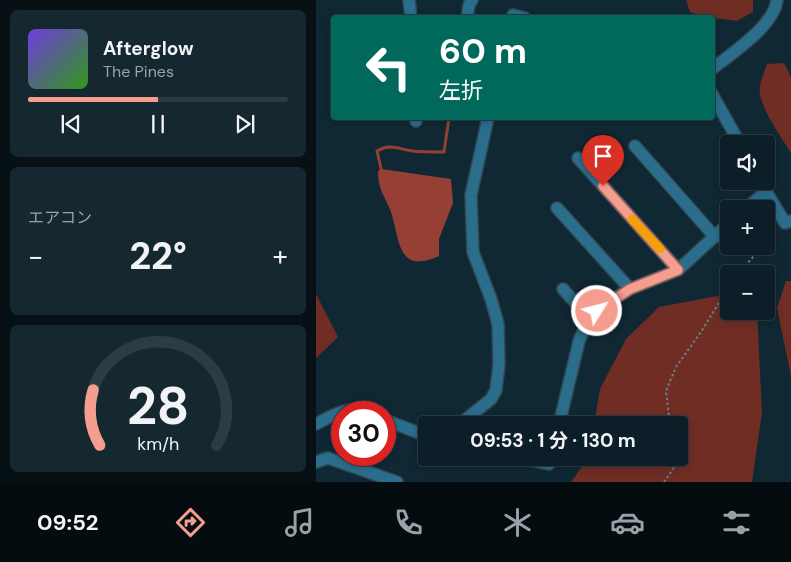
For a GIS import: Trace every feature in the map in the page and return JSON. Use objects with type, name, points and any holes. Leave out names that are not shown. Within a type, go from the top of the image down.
[{"type":"street","points":[[409,0],[411,15]]},
{"type":"street","points":[[467,15],[472,0]]},
{"type":"street","points":[[715,65],[767,22],[776,7],[777,0]]},
{"type":"street","points":[[715,99],[735,135]]},
{"type":"street","points":[[470,416],[491,399],[496,390],[499,364],[498,324],[491,299],[472,252],[471,195],[488,120]]},
{"type":"street","points":[[635,146],[715,237]]},
{"type":"street","points":[[578,158],[678,270]]},
{"type":"street","points":[[766,190],[788,222]]},
{"type":"street","points":[[557,208],[630,289]]},
{"type":"street","points":[[561,416],[579,341],[589,318],[605,304],[630,289],[678,270],[720,232]]},
{"type":"street","points":[[563,289],[589,318]]},
{"type":"street","points":[[316,424],[331,417]]},
{"type":"street","points":[[396,424],[418,433]]},
{"type":"street","points":[[316,462],[328,458],[397,482]]},
{"type":"path","points":[[775,230],[788,222]]},
{"type":"path","points":[[746,265],[755,255]]},
{"type":"path","points":[[669,416],[666,391],[676,367],[720,301]]},
{"type":"path","points":[[664,482],[675,466]]},
{"type":"shaded area","points":[[686,0],[753,0],[753,12],[737,21],[715,18],[715,15],[700,15],[690,12]]},
{"type":"shaded area","points":[[784,63],[791,77],[791,153],[769,117],[760,95],[761,83],[767,64]]},
{"type":"shaded area","points":[[381,169],[451,179],[453,203],[439,239],[439,256],[425,261],[415,261],[408,258],[403,252],[391,212],[379,183],[378,171]]},
{"type":"shaded area","points":[[786,281],[791,281],[791,376],[777,308]]},
{"type":"shaded area","points":[[316,294],[338,337],[316,358]]},
{"type":"shaded area","points":[[720,296],[720,320],[757,320],[762,413],[752,482],[571,482],[582,466],[688,466],[688,416],[596,416],[600,389],[626,339],[659,307]]},
{"type":"waterway","points":[[382,173],[377,151],[386,147],[412,151],[444,152],[449,120]]},
{"type":"slow traffic","points":[[632,219],[660,249]]},
{"type":"route","points":[[597,311],[630,289],[678,270],[603,186]]}]
